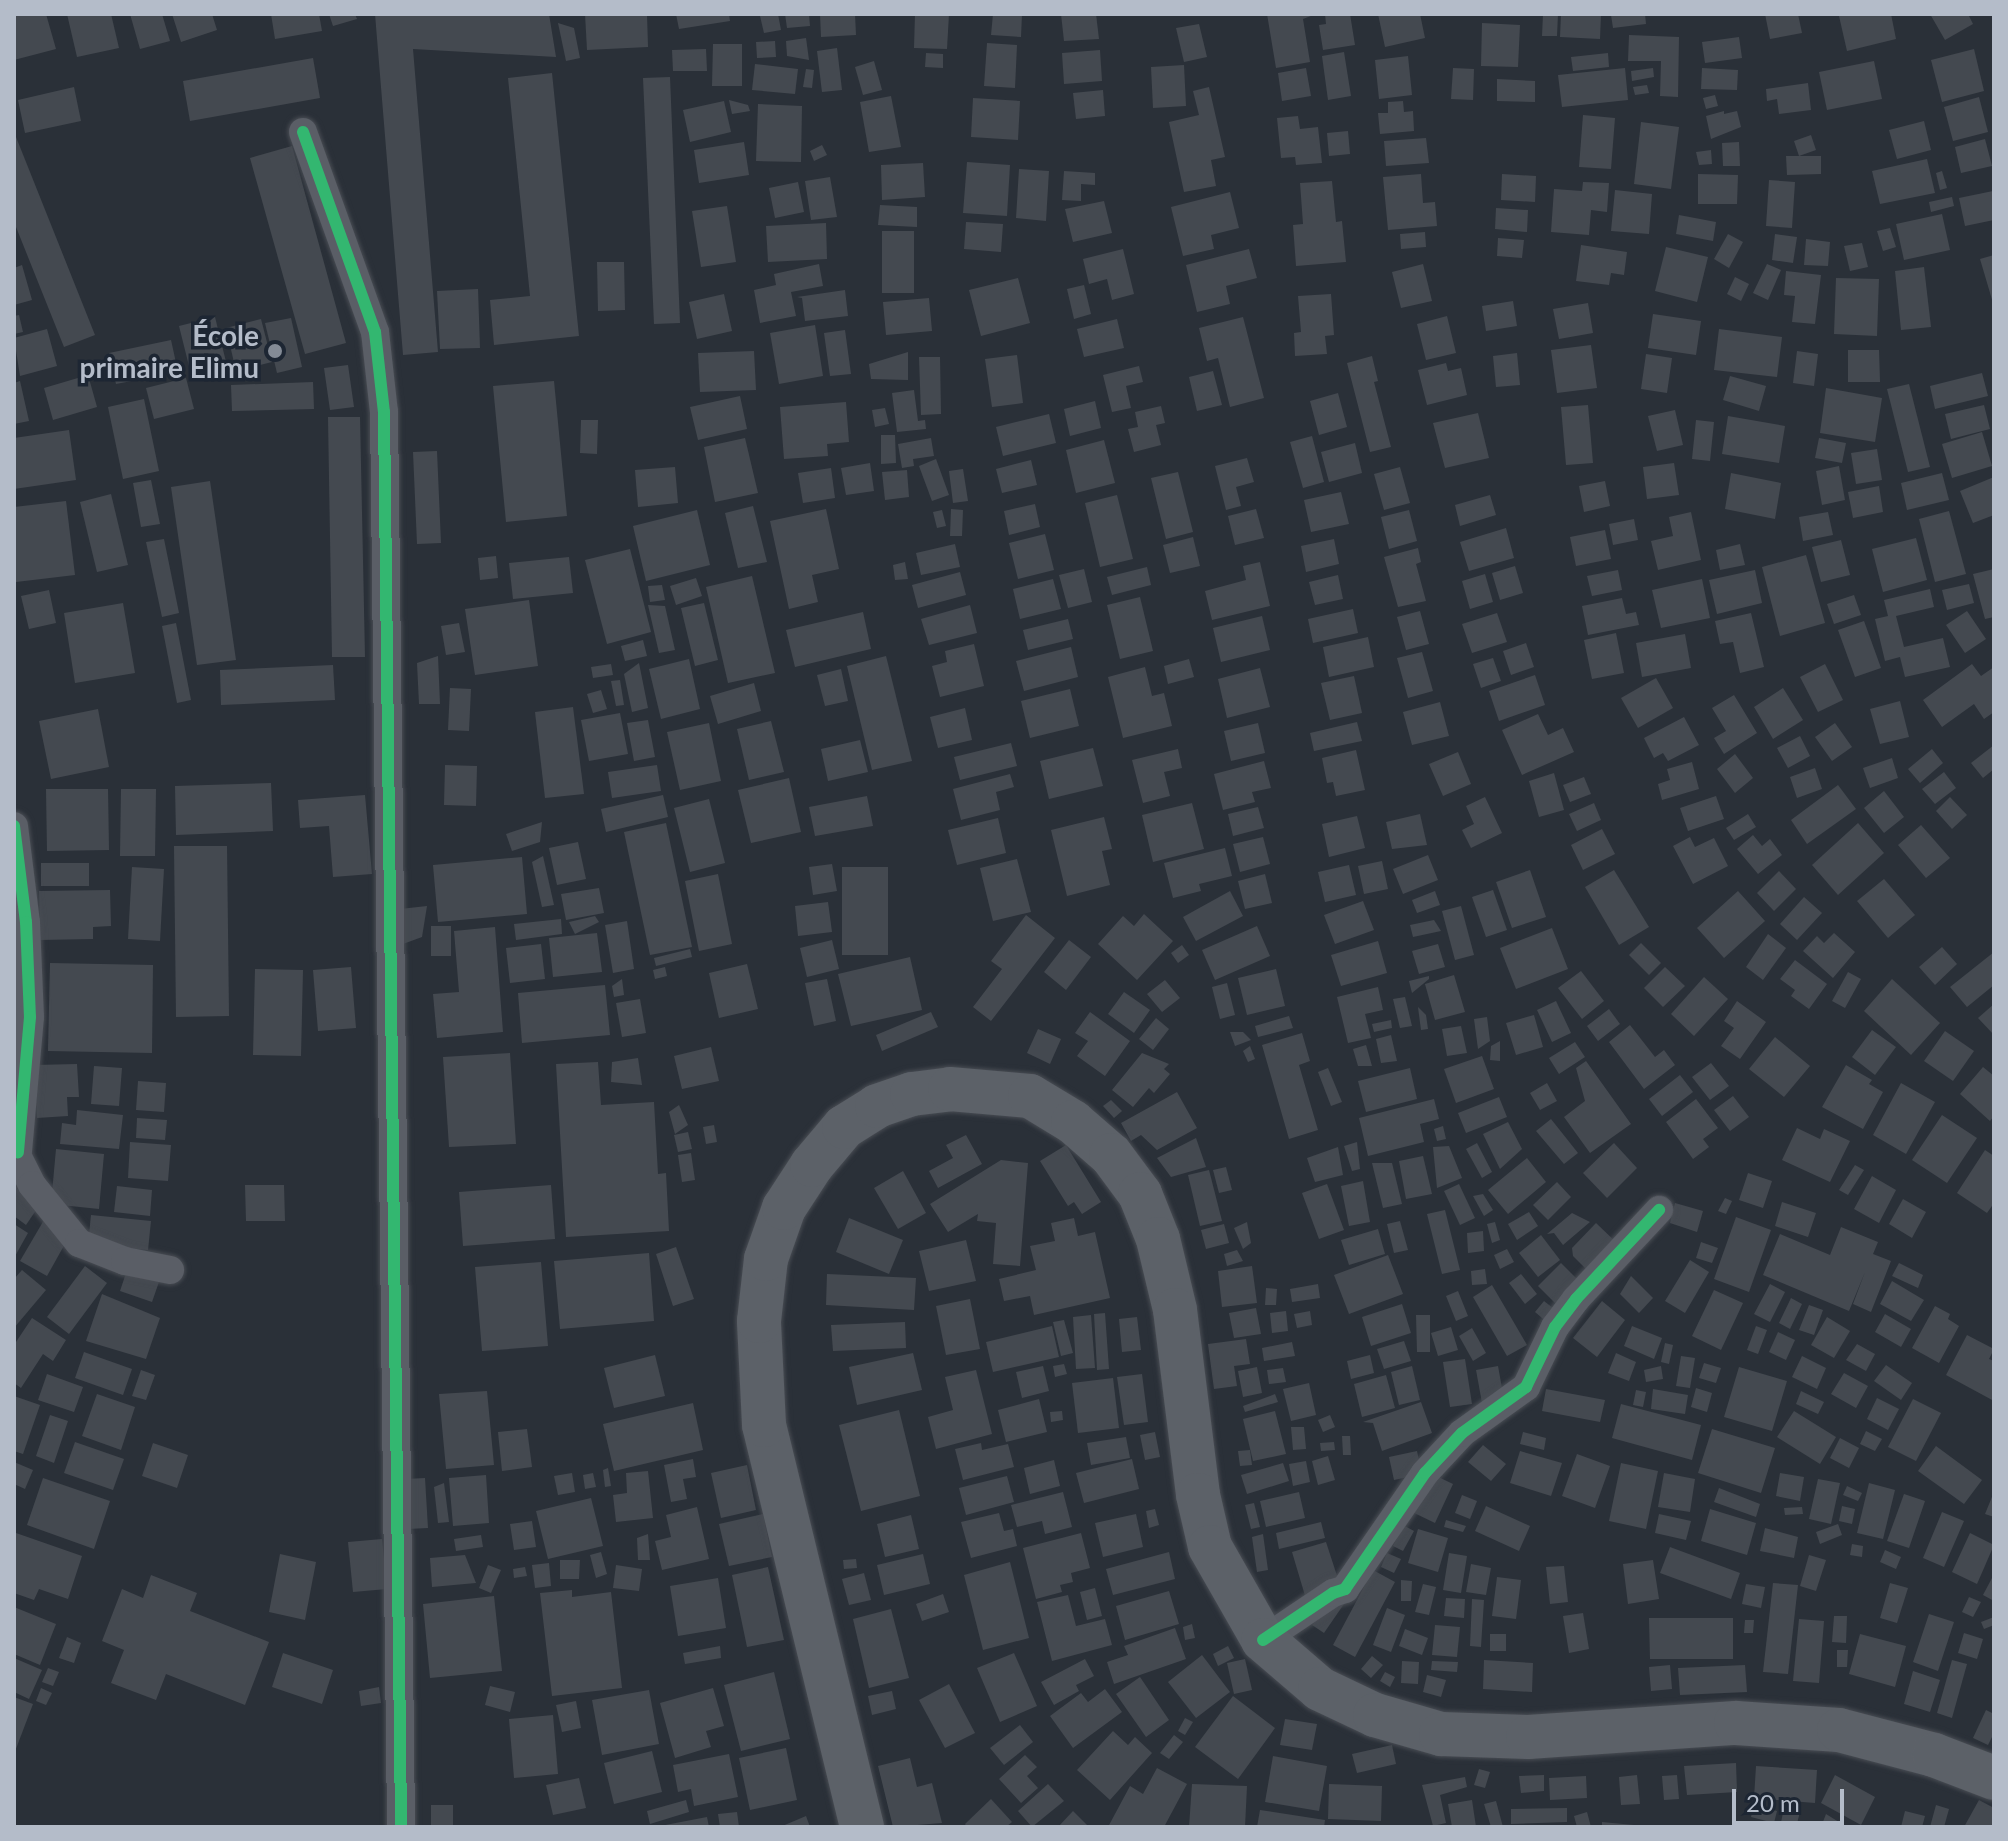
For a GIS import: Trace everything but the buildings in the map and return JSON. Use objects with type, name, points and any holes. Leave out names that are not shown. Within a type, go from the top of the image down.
[{"type":"main road","points":[[862,1827],[764,1425],[759,1321],[766,1259],[784,1208],[812,1165],[844,1127],[877,1106],[912,1094],[950,1089],[1030,1096],[1083,1130],[1111,1155],[1140,1194],[1158,1239],[1175,1310],[1198,1495],[1210,1547],[1263,1640],[1320,1689],[1375,1715],[1441,1734],[1528,1737],[1736,1723],[1839,1730],[1934,1755],[1994,1778]]},
{"type":"street","points":[[303,132],[375,332],[384,412],[401,1827]]},
{"type":"street","points":[[14,826],[26,922],[30,1017],[16,1150],[32,1185],[79,1243],[125,1261],[170,1270]]},
{"type":"street","points":[[1263,1640],[1333,1593],[1345,1589],[1425,1473],[1462,1433],[1526,1387],[1555,1327],[1576,1299],[1659,1210]]},
{"type":"cycle path","points":[[303,132],[375,332],[384,412],[401,1827]]},
{"type":"cycle path","points":[[14,826],[26,922],[30,1017],[18,1152]]},
{"type":"cycle path","points":[[1263,1640],[1333,1593],[1345,1589],[1425,1473],[1462,1433],[1526,1387],[1555,1327],[1576,1299],[1659,1210]]},
{"type":"place","name":"École primaire Elimu","points":[[275,351]]}]
